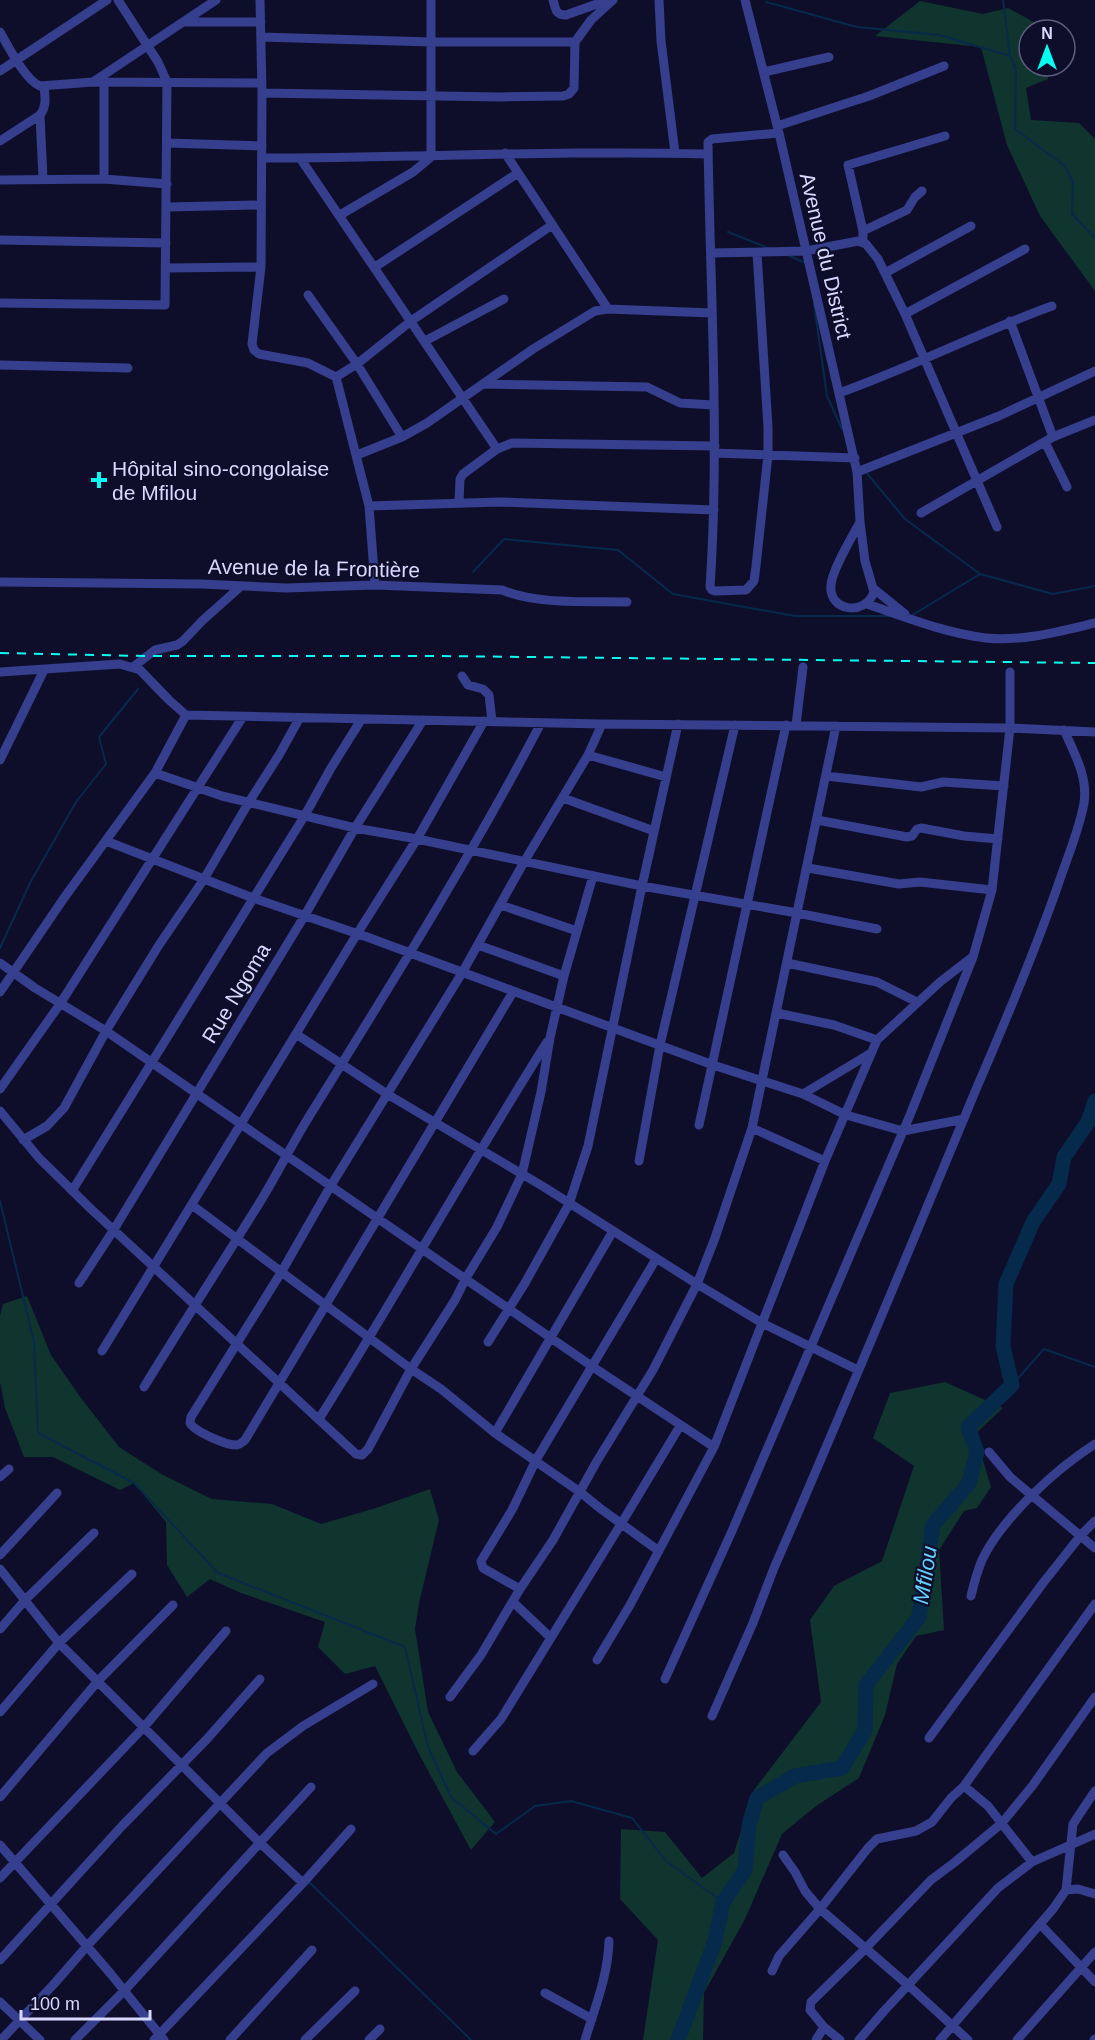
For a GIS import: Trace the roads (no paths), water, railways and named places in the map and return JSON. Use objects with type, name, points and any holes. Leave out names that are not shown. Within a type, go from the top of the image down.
[{"type":"street","points":[[0,71],[107,0]]},
{"type":"street","points":[[0,303],[165,305],[167,82],[158,62],[118,0]]},
{"type":"street","points":[[93,82],[216,0]]},
{"type":"street","points":[[260,0],[261,267],[252,344],[254,350],[260,354],[271,358],[308,363],[336,376]]},
{"type":"street","points":[[340,215],[413,172],[431,157],[431,0]]},
{"type":"street","points":[[552,0],[556,12],[559,15],[566,15],[608,0]]},
{"type":"street","points":[[262,93],[530,97],[569,94],[574,88],[575,42],[591,20],[613,0]]},
{"type":"street","points":[[659,0],[661,41],[675,153]]},
{"type":"street","name":"Avenue du District","points":[[745,0],[778,129],[855,458],[860,522],[866,561],[874,589]]},
{"type":"street","points":[[183,22],[261,22]]},
{"type":"street","points":[[0,32],[16,60],[34,83],[44,86],[93,82],[262,83]]},
{"type":"street","points":[[261,37],[431,42],[575,42]]},
{"type":"street","points":[[764,72],[829,57]]},
{"type":"street","points":[[757,253],[768,455],[754,581],[746,591],[715,591],[710,587],[715,450],[708,154],[710,140],[778,129],[944,66]]},
{"type":"street","points":[[104,82],[104,179]]},
{"type":"street","points":[[43,179],[40,115],[45,103],[44,86]]},
{"type":"street","points":[[0,141],[40,115]]},
{"type":"street","points":[[863,242],[863,231],[848,165],[945,136]]},
{"type":"street","points":[[167,143],[262,146]]},
{"type":"street","points":[[505,153],[608,309]]},
{"type":"street","points":[[262,158],[431,157],[505,153],[708,154]]},
{"type":"street","points":[[300,158],[497,449]]},
{"type":"street","points":[[375,267],[518,173]]},
{"type":"street","points":[[0,180],[104,179],[167,184]]},
{"type":"street","points":[[863,231],[907,210],[915,196],[922,191]]},
{"type":"street","points":[[167,207],[261,205]]},
{"type":"street","points":[[336,376],[357,364],[411,321],[552,225]]},
{"type":"street","points":[[885,273],[971,226]]},
{"type":"street","points":[[0,240],[166,243]]},
{"type":"street","points":[[711,253],[806,251],[863,242],[871,249],[906,314],[997,527]]},
{"type":"street","points":[[906,314],[1025,249]]},
{"type":"street","points":[[166,268],[261,267]]},
{"type":"street","points":[[308,295],[357,364],[402,437]]},
{"type":"street","points":[[425,341],[504,299]]},
{"type":"street","points":[[839,393],[886,376],[1010,321],[1052,306]]},
{"type":"street","points":[[357,455],[402,437],[463,399],[533,348],[596,311],[608,309],[712,313]]},
{"type":"street","points":[[1010,321],[1039,398],[1049,440],[1067,487]]},
{"type":"street","points":[[0,365],[128,368]]},
{"type":"street","points":[[857,472],[957,433],[1095,372]]},
{"type":"street","points":[[336,376],[369,506],[375,585]]},
{"type":"street","points":[[483,384],[647,387],[680,404],[713,405]]},
{"type":"street","points":[[921,513],[1049,440],[1095,420]]},
{"type":"street","points":[[459,502],[460,478],[463,474],[497,449],[512,442],[855,458]]},
{"type":"street","points":[[369,506],[459,502],[601,504],[714,510]]},
{"type":"street","points":[[860,522],[833,575],[831,593],[840,605],[849,609],[867,604],[873,597],[874,589]]},
{"type":"street","name":"Avenue de la Frontière","points":[[0,582],[201,584],[286,588],[375,585],[502,590],[516,596],[535,598],[627,602]]},
{"type":"street","points":[[133,667],[155,650],[177,645],[183,641],[240,587]]},
{"type":"street","points":[[874,589],[911,619]]},
{"type":"street","points":[[867,604],[949,631],[987,638],[1031,636],[1095,623]]},
{"type":"street","points":[[0,672],[120,664],[133,667],[146,674],[186,715],[602,724],[1010,728],[1095,732]]},
{"type":"street","points":[[796,725],[802,667]]},
{"type":"street","points":[[0,760],[3,746],[44,670]]},
{"type":"street","points":[[665,1679],[811,1348],[903,1131],[973,957],[992,890],[1010,728],[1010,672]]},
{"type":"street","points":[[102,1350],[488,721],[489,695],[483,689],[468,685],[462,676]]},
{"type":"street","points":[[0,992],[155,773],[186,715]]},
{"type":"street","points":[[0,1089],[60,1004],[242,718]]},
{"type":"street","points":[[23,1140],[47,1126],[64,1108],[106,1031],[159,945],[204,879],[299,719]]},
{"type":"street","points":[[72,1191],[305,815],[361,720]]},
{"type":"street","name":"Rue Ngoma","points":[[79,1283],[113,1231],[305,915],[355,828],[423,720]]},
{"type":"street","points":[[144,1387],[471,850],[541,723]]},
{"type":"street","points":[[513,992],[245,1440],[234,1445],[196,1431],[190,1423],[191,1417],[462,973],[524,862],[588,755],[602,724]]},
{"type":"street","points":[[488,1342],[569,1203],[588,1146],[678,724]]},
{"type":"street","points":[[639,1161],[660,1045],[735,724]]},
{"type":"street","points":[[699,1125],[786,725]]},
{"type":"street","points":[[450,1697],[481,1655],[520,1589],[553,1540],[653,1370],[697,1284],[752,1128],[836,726]]},
{"type":"street","points":[[712,1716],[1028,968],[1079,824],[1084,801],[1085,784],[1080,766],[1064,730]]},
{"type":"street","points":[[588,755],[666,777]]},
{"type":"street","points":[[155,773],[197,788],[355,828],[642,886],[797,913],[877,930]]},
{"type":"street","points":[[826,776],[921,787],[943,782],[1004,786]]},
{"type":"street","points":[[1085,784],[1095,785]]},
{"type":"street","points":[[563,798],[654,831]]},
{"type":"street","points":[[817,820],[907,837],[912,836],[921,828],[964,836],[998,839]]},
{"type":"street","points":[[106,841],[254,898],[713,1065],[803,1094],[846,1115],[903,1131],[964,1119]]},
{"type":"street","points":[[808,868],[899,884],[920,882],[992,890]]},
{"type":"street","points":[[0,1111],[23,1140],[113,1231],[356,1454],[362,1455],[368,1449],[411,1369],[455,1300],[465,1278],[497,1227],[522,1174],[564,976],[593,876]]},
{"type":"street","points":[[501,905],[577,931]]},
{"type":"street","points":[[478,945],[564,976]]},
{"type":"street","points":[[597,1660],[630,1605],[714,1446],[825,1161],[878,1040],[917,1002],[973,957]]},
{"type":"street","points":[[0,963],[60,1004],[106,1031],[593,1367],[680,1426],[714,1446]]},
{"type":"street","points":[[787,963],[877,982],[917,1002]]},
{"type":"street","points":[[777,1012],[834,1025],[878,1040]]},
{"type":"street","points":[[296,1034],[387,1094],[522,1174],[762,1323],[858,1370]]},
{"type":"street","points":[[318,1419],[369,1338],[480,1149],[550,1038]]},
{"type":"street","points":[[803,1094],[872,1053]]},
{"type":"street","points":[[752,1128],[825,1161]]},
{"type":"street","points":[[192,1205],[441,1389],[495,1432],[580,1491],[659,1551]]},
{"type":"street","points":[[495,1432],[613,1231]]},
{"type":"street","points":[[520,1589],[483,1568],[481,1561],[512,1510],[536,1460],[656,1259]]},
{"type":"street","points":[[472,1751],[501,1719],[680,1426]]},
{"type":"street","points":[[971,1596],[975,1577],[991,1545],[1031,1497],[1072,1459],[1095,1444]]},
{"type":"street","points":[[989,1452],[1031,1497],[1095,1548]]},
{"type":"street","points":[[0,1478],[9,1469]]},
{"type":"street","points":[[0,1555],[57,1493]]},
{"type":"street","points":[[929,1738],[986,1659],[1081,1535],[1095,1521]]},
{"type":"street","points":[[0,1629],[26,1599],[94,1533]]},
{"type":"street","points":[[0,1569],[59,1643],[220,1804],[303,1883]]},
{"type":"street","points":[[0,1712],[59,1643],[132,1574]]},
{"type":"street","points":[[513,1602],[551,1638]]},
{"type":"street","points":[[772,1971],[779,1956],[877,1839],[916,1831],[932,1822],[964,1786],[1095,1604]]},
{"type":"street","points":[[0,1797],[98,1681],[172,1605]]},
{"type":"street","points":[[0,1878],[144,1727],[226,1631]]},
{"type":"street","points":[[0,1960],[260,1679]]},
{"type":"street","points":[[1,2040],[267,1753],[303,1726],[373,1684]]},
{"type":"street","points":[[840,2040],[824,2027],[810,2010],[811,2002],[866,1949],[931,1880],[1002,1823],[1033,1785],[1095,1697]]},
{"type":"street","points":[[964,1786],[988,1806],[1032,1862]]},
{"type":"street","points":[[75,2040],[125,1990],[311,1787]]},
{"type":"street","points":[[940,2040],[1040,1924],[1066,1890],[1071,1830],[1075,1818],[1095,1791]]},
{"type":"street","points":[[0,1845],[125,1990],[159,2038],[351,1829]]},
{"type":"street","points":[[860,2040],[998,1888],[1032,1862],[1095,1833]]},
{"type":"street","points":[[783,1855],[805,1891],[820,1909],[968,2040]]},
{"type":"street","points":[[1066,1890],[1078,1889],[1095,1894]]},
{"type":"street","points":[[1040,1924],[1095,1982]]},
{"type":"street","points":[[585,2040],[609,1961],[609,1941]]},
{"type":"street","points":[[230,2040],[312,1950]]},
{"type":"street","points":[[1017,2040],[1095,1952]]},
{"type":"street","points":[[305,2040],[355,1991]]},
{"type":"street","points":[[545,1993],[592,2019]]},
{"type":"street","points":[[0,2002],[40,2040]]},
{"type":"street","points":[[816,2040],[824,2027]]},
{"type":"street","points":[[369,2040],[380,2029]]},
{"type":"waterway","name":"Mfilou","points":[[1003,0],[1010,56],[1016,69],[1015,129],[1065,166],[1073,182],[1072,214],[1095,238]]},
{"type":"waterway","points":[[766,2],[857,27],[940,35],[1010,56]]},
{"type":"waterway","points":[[728,232],[768,248]]},
{"type":"waterway","points":[[787,255],[806,263]]},
{"type":"waterway","points":[[814,304],[827,396],[842,429]]},
{"type":"waterway","points":[[865,471],[905,519],[980,574],[1053,594],[1095,586]]},
{"type":"waterway","points":[[473,572],[504,539],[618,550],[673,594],[795,616],[890,616]]},
{"type":"waterway","points":[[911,616],[980,574]]},
{"type":"waterway","points":[[0,948],[30,883],[76,802],[106,764],[99,737],[138,689]]},
{"type":"waterway","name":"Mfilou","points":[[678,2040],[715,1941],[723,1902],[745,1870],[749,1825],[757,1798],[795,1776],[842,1768],[865,1730],[866,1685],[919,1617],[933,1525],[969,1483],[977,1452],[968,1427],[1012,1385],[1003,1346],[1006,1284],[1033,1222],[1059,1184],[1064,1157],[1088,1122],[1095,1101]]},
{"type":"waterway","points":[[0,1201],[34,1342],[38,1433],[134,1483],[218,1573],[405,1647],[428,1747],[451,1797],[496,1834],[535,1806],[571,1801],[632,1818],[666,1861],[723,1902]]},
{"type":"waterway","points":[[1012,1385],[1044,1349],[1095,1367]]},
{"type":"waterway","points":[[309,1882],[471,2040]]},
{"type":"railway","points":[[0,653],[1095,663]]},
{"type":"place","name":"Hôpital sino-congolaise de Mfilou","points":[[99,480]]}]
